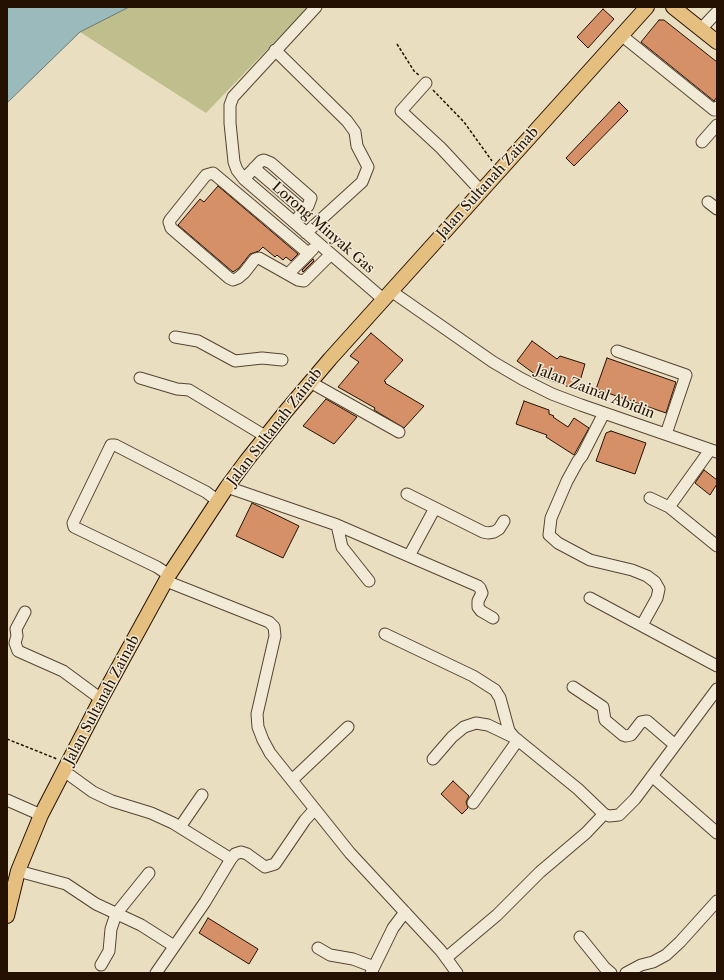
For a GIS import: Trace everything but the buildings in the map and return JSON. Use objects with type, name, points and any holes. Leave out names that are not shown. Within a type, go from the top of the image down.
[{"type":"main road","name":"Jalan Sultanah Zainab","points":[[8,908],[18,871],[41,815],[101,699],[168,578],[227,487],[265,436],[310,382],[647,7]]},
{"type":"main road","points":[[674,7],[717,42]]},
{"type":"street","name":"Lorong Minyak Gas","points":[[316,7],[233,97],[230,105],[230,123],[234,162],[237,170],[244,179],[306,233],[331,254],[387,295]]},
{"type":"street","points":[[701,29],[717,12]]},
{"type":"street","points":[[621,36],[716,110]]},
{"type":"street","points":[[276,50],[355,132],[356,146],[368,167],[362,182],[306,233]]},
{"type":"street","points":[[426,83],[401,111],[441,148],[481,191]]},
{"type":"street","points":[[702,142],[717,125]]},
{"type":"street","points":[[244,179],[254,168],[304,211],[294,222]]},
{"type":"street","points":[[308,253],[213,173],[206,174],[169,222],[171,228],[231,279],[236,280],[257,258],[262,259],[298,280],[304,281],[331,254]]},
{"type":"street","points":[[708,202],[717,209]]},
{"type":"street","points":[[288,274],[318,243]]},
{"type":"street","name":"Jalan Zainal Abidin","points":[[387,295],[493,362],[552,394],[714,451]]},
{"type":"street","points":[[175,337],[198,341],[235,361],[262,358],[282,360]]},
{"type":"street","points":[[617,351],[686,375],[666,434]]},
{"type":"street","points":[[140,378],[188,390],[265,436]]},
{"type":"street","points":[[310,382],[400,432]]},
{"type":"street","points":[[604,413],[582,456],[567,480],[552,518],[549,535],[558,543],[590,560],[632,570],[647,576],[655,582],[659,589],[657,598],[642,624]]},
{"type":"street","points":[[218,501],[206,492],[115,445],[111,445],[73,523],[74,527],[157,567],[168,578],[268,622],[274,627],[275,636],[257,714],[258,728],[262,740],[270,753],[350,853],[405,912],[446,958],[457,973]]},
{"type":"street","points":[[669,507],[714,451]]},
{"type":"street","points":[[227,487],[337,525],[480,588],[482,593],[478,606],[481,611],[493,618]]},
{"type":"street","points":[[407,494],[482,532],[494,532],[499,529],[504,521]]},
{"type":"street","points":[[650,498],[669,507],[717,546]]},
{"type":"street","points":[[409,556],[435,508]]},
{"type":"street","points":[[337,525],[342,547],[369,581]]},
{"type":"street","points":[[590,598],[642,624],[717,666]]},
{"type":"street","points":[[25,612],[16,629],[17,636],[15,643],[18,651],[63,671],[101,699]]},
{"type":"street","points":[[385,634],[473,676],[495,690],[500,698],[508,731],[578,789],[604,814],[609,816],[614,816],[624,811],[717,689]]},
{"type":"street","points":[[573,687],[604,707],[605,720],[623,735],[631,735],[641,722],[647,721],[675,745]]},
{"type":"street","points":[[433,759],[452,736],[464,728],[476,723],[488,724],[516,739]]},
{"type":"street","points":[[292,780],[348,727]]},
{"type":"street","points":[[473,803],[516,739]]},
{"type":"street","points":[[66,767],[93,792],[112,801],[162,817],[231,859]]},
{"type":"street","points":[[652,776],[717,833]]},
{"type":"street","points":[[180,827],[202,794]]},
{"type":"street","points":[[7,800],[41,815]]},
{"type":"street","points":[[156,973],[205,902],[235,854],[241,852],[247,854],[265,867],[275,864],[305,820],[315,809]]},
{"type":"street","points":[[446,958],[497,915],[540,872],[586,833],[604,814]]},
{"type":"street","points":[[18,871],[66,884],[96,904],[141,925],[174,946]]},
{"type":"street","points":[[101,964],[109,951],[111,929],[116,914],[149,874]]},
{"type":"street","points":[[626,973],[666,955],[680,942],[717,901]]},
{"type":"street","points":[[318,948],[330,955],[353,959],[372,970],[393,928],[405,912]]},
{"type":"street","points":[[580,937],[605,968],[611,973]]},
{"type":"path","points":[[397,44],[414,71],[464,122],[500,170]]},
{"type":"path","points":[[7,739],[66,767]]},
{"type":"green space","points":[[129,7],[308,7],[206,113],[80,32]]},
{"type":"water","points":[[7,7],[129,7],[80,32],[7,103]]}]
